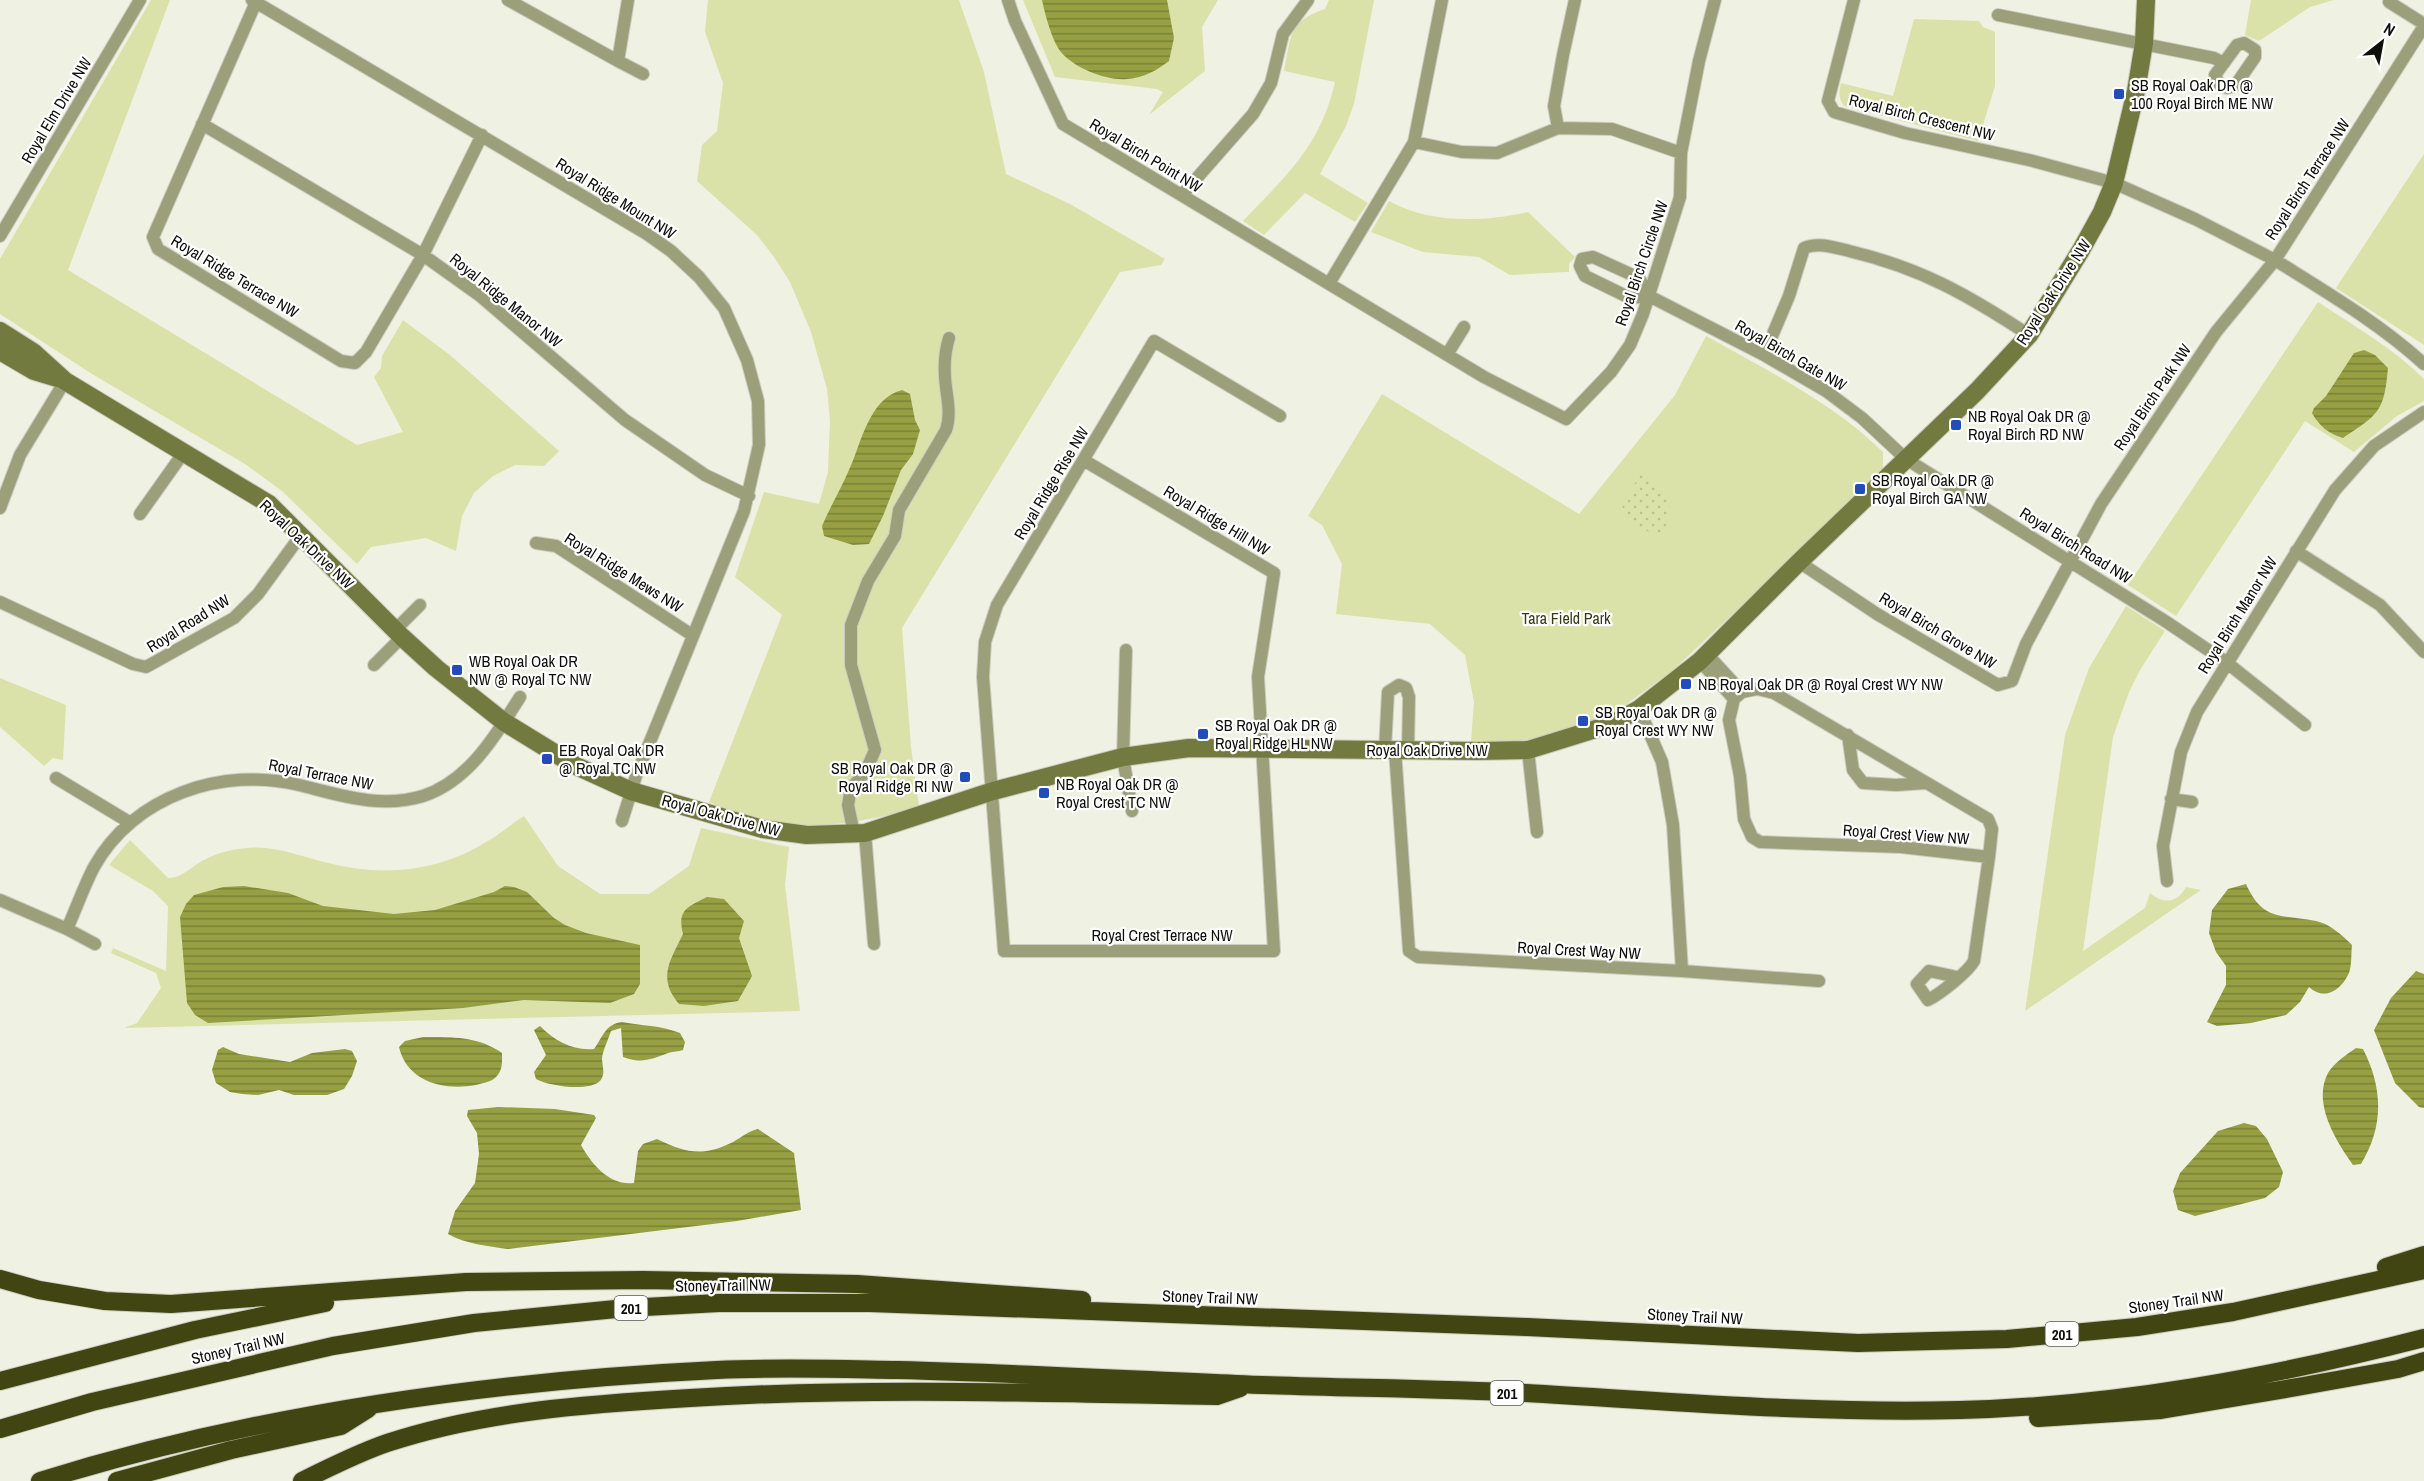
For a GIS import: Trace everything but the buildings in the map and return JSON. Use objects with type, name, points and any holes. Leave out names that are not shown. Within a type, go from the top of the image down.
[{"type":"highway","points":[[2354,1284],[2380,1270],[2424,1255]]},
{"type":"highway","name":"Stoney Trail NW","points":[[0,1429],[92,1402],[333,1346],[474,1323],[626,1308],[720,1303],[870,1303],[1527,1327],[1858,1343],[2007,1339],[2137,1327],[2233,1312],[2424,1270]]},
{"type":"highway","points":[[0,1279],[39,1290],[95,1300],[171,1304],[466,1282],[643,1280],[857,1284],[1243,1312],[1275,1319]]},
{"type":"highway","points":[[0,1381],[195,1330],[297,1308],[466,1282]]},
{"type":"highway","name":"201","points":[[40,1481],[172,1446],[275,1422],[376,1403],[566,1380],[721,1370],[827,1368],[956,1371],[1526,1394],[1623,1401],[1841,1409],[1959,1410],[2047,1405],[2171,1392],[2331,1362],[2424,1338]]},
{"type":"highway","points":[[1959,1410],[1994,1420],[2161,1410],[2398,1369],[2424,1361]]},
{"type":"highway","points":[[302,1481],[348,1458],[386,1443],[432,1430],[484,1419],[628,1402],[745,1394],[886,1391],[1217,1396],[1251,1384]]},
{"type":"highway","points":[[117,1481],[231,1450],[341,1426],[376,1403]]},
{"type":"street","name":"Royal Elm Drive NW","points":[[0,236],[140,0]]},
{"type":"street","points":[[508,0],[643,74]]},
{"type":"street","points":[[618,61],[628,0]]},
{"type":"street","name":"Royal Birch Point NW","points":[[1008,0],[1015,21],[1063,124],[1330,282]]},
{"type":"street","points":[[1182,195],[1253,114],[1271,82],[1283,34],[1308,0]]},
{"type":"street","points":[[1330,282],[1414,142],[1442,0]]},
{"type":"street","points":[[1558,128],[1554,106],[1575,0]]},
{"type":"street","name":"Royal Birch Circle NW","points":[[1330,282],[1484,376],[1566,419],[1611,372],[1630,345],[1649,296],[1680,197],[1682,153],[1699,61],[1715,0]]},
{"type":"street","name":"Royal Birch Crescent NW","points":[[1854,0],[1828,101],[1834,112],[1905,133],[2033,161],[2114,183]]},
{"type":"street","name":"Royal Oak Drive NW","points":[[0,331],[33,352],[65,381],[269,504],[398,633],[472,698],[504,722],[574,765],[631,790],[763,829],[807,835],[859,829],[1123,757],[1189,747],[1528,750],[1612,724],[1639,709],[1703,657],[1977,391],[2029,335],[2081,250],[2102,212],[2114,183],[2136,91],[2144,44],[2146,0]]},
{"type":"street","name":"Royal Ridge Terrace NW","points":[[254,1],[153,237],[158,249],[341,361],[355,363],[366,352],[423,255]]},
{"type":"street","name":"Royal Ridge Mount NW","points":[[254,1],[482,135],[671,251],[699,277],[724,308],[747,360],[758,401],[759,445],[748,496],[631,790],[622,821]]},
{"type":"street","points":[[2389,2],[2424,25]]},
{"type":"street","points":[[1998,15],[2214,58],[2224,63]]},
{"type":"street","name":"Royal Birch Terrace NW","points":[[2114,183],[2195,219],[2275,260],[2424,25]]},
{"type":"street","name":"Royal Ridge Manor NW","points":[[202,124],[423,255],[485,300],[625,420],[705,475],[748,496]]},
{"type":"street","points":[[1414,142],[1462,152],[1497,153],[1558,128],[1612,129],[1682,153]]},
{"type":"street","points":[[423,255],[482,135]]},
{"type":"street","points":[[1764,355],[1789,296],[1804,248],[1815,243],[1872,256],[1919,272],[1973,299],[2029,335]]},
{"type":"street","points":[[1593,257],[1639,278],[1649,296],[1630,298],[1585,276],[1580,266],[1582,259],[1593,257]]},
{"type":"street","points":[[2275,260],[2398,340],[2424,364]]},
{"type":"street","name":"Royal Birch Park NW","points":[[2071,562],[2101,504],[2147,434],[2216,332],[2275,260]]},
{"type":"street","name":"Royal Birch Gate NW","points":[[1649,296],[1764,355],[1826,391],[1862,418],[1906,459]]},
{"type":"street","points":[[1448,353],[1464,327]]},
{"type":"street","points":[[874,944],[859,829],[848,805],[851,788],[860,781],[875,750],[851,665],[851,625],[868,581],[895,536],[899,510],[946,430],[949,407],[944,355],[949,338]]},
{"type":"street","name":"Royal Ridge Rise NW","points":[[993,792],[982,677],[985,642],[997,605],[1085,461],[1154,341],[1280,416]]},
{"type":"street","name":"Royal Oak Drive NW","points":[[0,351],[34,371],[65,381]]},
{"type":"street","points":[[0,508],[20,456],[65,381]]},
{"type":"street","name":"Royal Birch Manor NW","points":[[2167,881],[2163,846],[2171,800],[2181,752],[2197,712],[2335,490],[2374,446],[2424,412]]},
{"type":"street","points":[[140,514],[184,452]]},
{"type":"street","name":"Royal Birch Road NW","points":[[1906,459],[2226,662],[2305,725]]},
{"type":"street","name":"Royal Ridge Hill NW","points":[[1085,461],[1274,573],[1258,677],[1261,747]]},
{"type":"street","name":"Royal Road NW","points":[[0,602],[133,664],[146,667],[234,618],[258,594],[301,535]]},
{"type":"street","name":"Royal Ridge Mews NW","points":[[536,543],[556,546],[692,635]]},
{"type":"street","points":[[2296,551],[2380,606],[2424,652]]},
{"type":"street","name":"Royal Birch Grove NW","points":[[1799,562],[1877,614],[1998,685],[2012,681],[2026,644],[2071,562]]},
{"type":"street","points":[[374,665],[420,605]]},
{"type":"street","points":[[1126,650],[1123,757],[1132,811]]},
{"type":"street","points":[[1703,657],[1738,695]]},
{"type":"street","name":"Royal Crest View NW","points":[[1757,690],[1774,693],[1988,819],[1992,829],[1989,857],[1902,847],[1760,842],[1752,837],[1744,819],[1740,776],[1729,720],[1738,695],[1757,690]]},
{"type":"street","name":"Royal Terrace NW","points":[[67,929],[95,866],[129,822],[158,803],[225,781],[248,778],[297,784],[376,802],[398,801],[424,795],[444,786],[465,770],[504,722],[520,697]]},
{"type":"street","points":[[1639,709],[1662,762],[1673,825],[1682,972]]},
{"type":"street","points":[[1848,735],[1853,770],[1863,783],[1896,785],[1926,783]]},
{"type":"street","name":"Royal Crest Terrace NW","points":[[993,792],[1004,951],[1274,951],[1261,747]]},
{"type":"street","name":"Royal Crest Way NW","points":[[1396,750],[1410,951],[1418,957],[1819,981]]},
{"type":"street","points":[[1528,750],[1537,832]]},
{"type":"street","points":[[56,778],[129,822]]},
{"type":"street","points":[[2171,800],[2192,802]]},
{"type":"street","points":[[1957,977],[1974,961],[1989,857]]},
{"type":"street","points":[[0,900],[67,929],[95,944]]},
{"type":"green space","points":[[151,0],[170,0],[68,270],[357,445],[403,432],[374,377],[381,368],[382,356],[403,320],[450,355],[559,451],[544,466],[515,465],[493,476],[474,493],[462,516],[456,551],[426,538],[371,547],[357,564],[282,491],[245,464],[92,374],[0,314],[0,259]]},
{"type":"green space","points":[[708,0],[959,0],[984,72],[1006,174],[1070,204],[1165,259],[1161,265],[1120,272],[902,628],[911,747],[919,807],[865,820],[839,824],[788,824],[736,813],[709,802],[782,615],[735,577],[764,492],[819,504],[828,472],[830,421],[827,389],[811,332],[790,282],[757,235],[697,181],[702,145],[717,131],[723,83],[705,32]]},
{"type":"green space","points":[[1023,0],[1218,0],[1202,27],[1205,71],[1149,115],[1163,92],[1157,89],[1055,77]]},
{"type":"green space","points":[[1329,0],[1374,0],[1354,104],[1346,126],[1320,174],[1368,203],[1355,222],[1305,193],[1264,235],[1243,221],[1300,158],[1321,124],[1329,104],[1335,82],[1284,71],[1293,32],[1304,19],[1325,9]]},
{"type":"green space","points":[[2251,0],[2334,0],[2310,7],[2259,41],[2245,35]]},
{"type":"green space","points":[[1914,19],[1979,21],[1983,27],[1995,32],[1995,86],[1978,141],[1844,106],[1842,103],[1841,83],[1893,96]]},
{"type":"green space","points":[[2424,154],[2424,345],[2336,288]]},
{"type":"green space","points":[[1389,201],[1422,214],[1457,219],[1493,218],[1528,212],[1575,257],[1569,264],[1569,272],[1510,275],[1479,257],[1423,252],[1371,232]]},
{"type":"green space","points":[[2318,302],[2373,338],[2424,379],[2424,401],[2397,416],[2354,452],[2305,421],[2176,616],[2128,585]]},
{"type":"green space","name":"Tara Field Park","points":[[1706,336],[1799,388],[1843,418],[1883,452],[1883,473],[1672,671],[1621,708],[1583,725],[1544,738],[1515,742],[1471,741],[1474,702],[1465,655],[1430,624],[1336,614],[1342,564],[1322,525],[1308,516],[1382,394],[1579,514],[1675,395]]},
{"type":"green space","points":[[1642,472],[1660,486],[1670,506],[1668,522],[1657,537],[1626,518],[1622,504]]},
{"type":"green space","points":[[2126,606],[2165,631],[2129,692],[2113,737],[2083,951],[2145,908],[2150,893],[2160,899],[2170,900],[2178,897],[2186,887],[2201,890],[2025,1011],[2065,735],[2089,668]]},
{"type":"green space","points":[[0,678],[66,705],[63,760],[53,758],[44,766],[0,727]]},
{"type":"green space","points":[[524,816],[558,866],[600,894],[649,894],[689,866],[701,828],[789,847],[785,885],[800,1011],[124,1028],[137,1023],[161,988],[156,973],[111,953],[113,948],[166,971],[168,906],[153,891],[109,865],[130,840],[168,878],[179,876],[217,854],[237,849],[257,848],[268,848],[328,863],[369,870],[409,869],[429,866],[468,852]]},
{"type":"shaded area","points":[[1042,0],[1167,0],[1174,38],[1169,61],[1150,73],[1127,79],[1101,76],[1082,68],[1067,58],[1058,47],[1049,27]]},
{"type":"shaded area","points":[[2364,350],[2375,355],[2388,368],[2384,394],[2378,410],[2372,417],[2343,438],[2325,429],[2312,413],[2354,353]]},
{"type":"shaded area","points":[[902,390],[910,394],[915,420],[920,430],[913,454],[901,470],[869,544],[853,545],[824,536],[822,526],[846,477],[868,423],[881,402]]},
{"type":"shaded area","points":[[2246,884],[2252,896],[2266,911],[2321,922],[2340,934],[2352,945],[2350,970],[2346,979],[2332,992],[2320,993],[2309,987],[2300,1002],[2286,1015],[2251,1023],[2217,1026],[2207,1022],[2226,985],[2226,966],[2216,952],[2209,933],[2212,910],[2228,889]]},
{"type":"shaded area","points":[[244,886],[288,893],[323,906],[394,914],[435,910],[494,892],[505,886],[514,887],[527,892],[554,918],[565,925],[586,933],[640,945],[640,984],[634,994],[610,1003],[524,1000],[463,1008],[208,1023],[195,1015],[187,1003],[180,917],[186,904],[194,895],[223,887]]},
{"type":"shaded area","points":[[707,897],[724,899],[744,921],[739,938],[752,976],[738,1001],[704,1006],[679,1004],[672,995],[667,978],[670,961],[683,934],[681,920],[685,910]]},
{"type":"shaded area","points":[[2416,971],[2424,974],[2424,1108],[2419,1107],[2395,1083],[2374,1030],[2391,998]]},
{"type":"shaded area","points":[[622,1022],[680,1033],[685,1042],[683,1050],[646,1060],[623,1057],[621,1028],[611,1031],[602,1058],[603,1076],[595,1084],[568,1087],[536,1079],[534,1072],[546,1055],[534,1030],[540,1026],[572,1047],[594,1049],[608,1028]]},
{"type":"shaded area","points":[[423,1037],[474,1040],[493,1047],[502,1053],[500,1071],[493,1080],[464,1087],[440,1085],[428,1081],[410,1069],[399,1047],[405,1041]]},
{"type":"shaded area","points":[[223,1047],[239,1054],[290,1062],[312,1053],[345,1049],[352,1051],[357,1061],[344,1089],[327,1095],[294,1095],[279,1090],[258,1095],[242,1094],[230,1092],[216,1083],[212,1070],[218,1050]]},
{"type":"shaded area","points":[[2356,1048],[2363,1049],[2370,1064],[2378,1107],[2377,1121],[2369,1150],[2361,1164],[2353,1165],[2333,1133],[2324,1109],[2323,1097],[2328,1073],[2337,1062]]},
{"type":"shaded area","points":[[498,1107],[555,1109],[594,1115],[596,1118],[581,1145],[596,1167],[610,1178],[625,1183],[634,1183],[638,1151],[643,1144],[657,1139],[686,1150],[713,1150],[758,1129],[794,1153],[801,1210],[737,1221],[508,1249],[462,1240],[448,1234],[455,1211],[475,1183],[479,1154],[477,1133],[467,1116],[468,1110]]},
{"type":"shaded area","points":[[2244,1123],[2256,1126],[2267,1139],[2283,1172],[2279,1187],[2265,1198],[2195,1216],[2178,1210],[2173,1191],[2180,1173],[2218,1131]]},
{"type":"place","name":"SB Royal Oak DR @ 100 Royal Birch ME NW","points":[[2119,94]]},
{"type":"place","name":"NB Royal Oak DR @ Royal Birch RD NW","points":[[1956,425]]},
{"type":"place","name":"SB Royal Oak DR @ Royal Birch GA NW","points":[[1860,489]]},
{"type":"place","name":"WB Royal Oak DR NW @ Royal TC NW","points":[[457,670]]},
{"type":"place","name":"NB Royal Oak DR @ Royal Crest WY NW","points":[[1686,684]]},
{"type":"place","name":"SB Royal Oak DR @ Royal Crest WY NW","points":[[1583,721]]},
{"type":"place","name":"SB Royal Oak DR @ Royal Ridge HL NW","points":[[1203,734]]},
{"type":"place","name":"EB Royal Oak DR @ Royal TC NW","points":[[547,759]]},
{"type":"place","name":"SB Royal Oak DR @ Royal Ridge RI NW","points":[[965,777]]},
{"type":"place","name":"NB Royal Oak DR @ Royal Crest TC NW","points":[[1044,793]]}]
